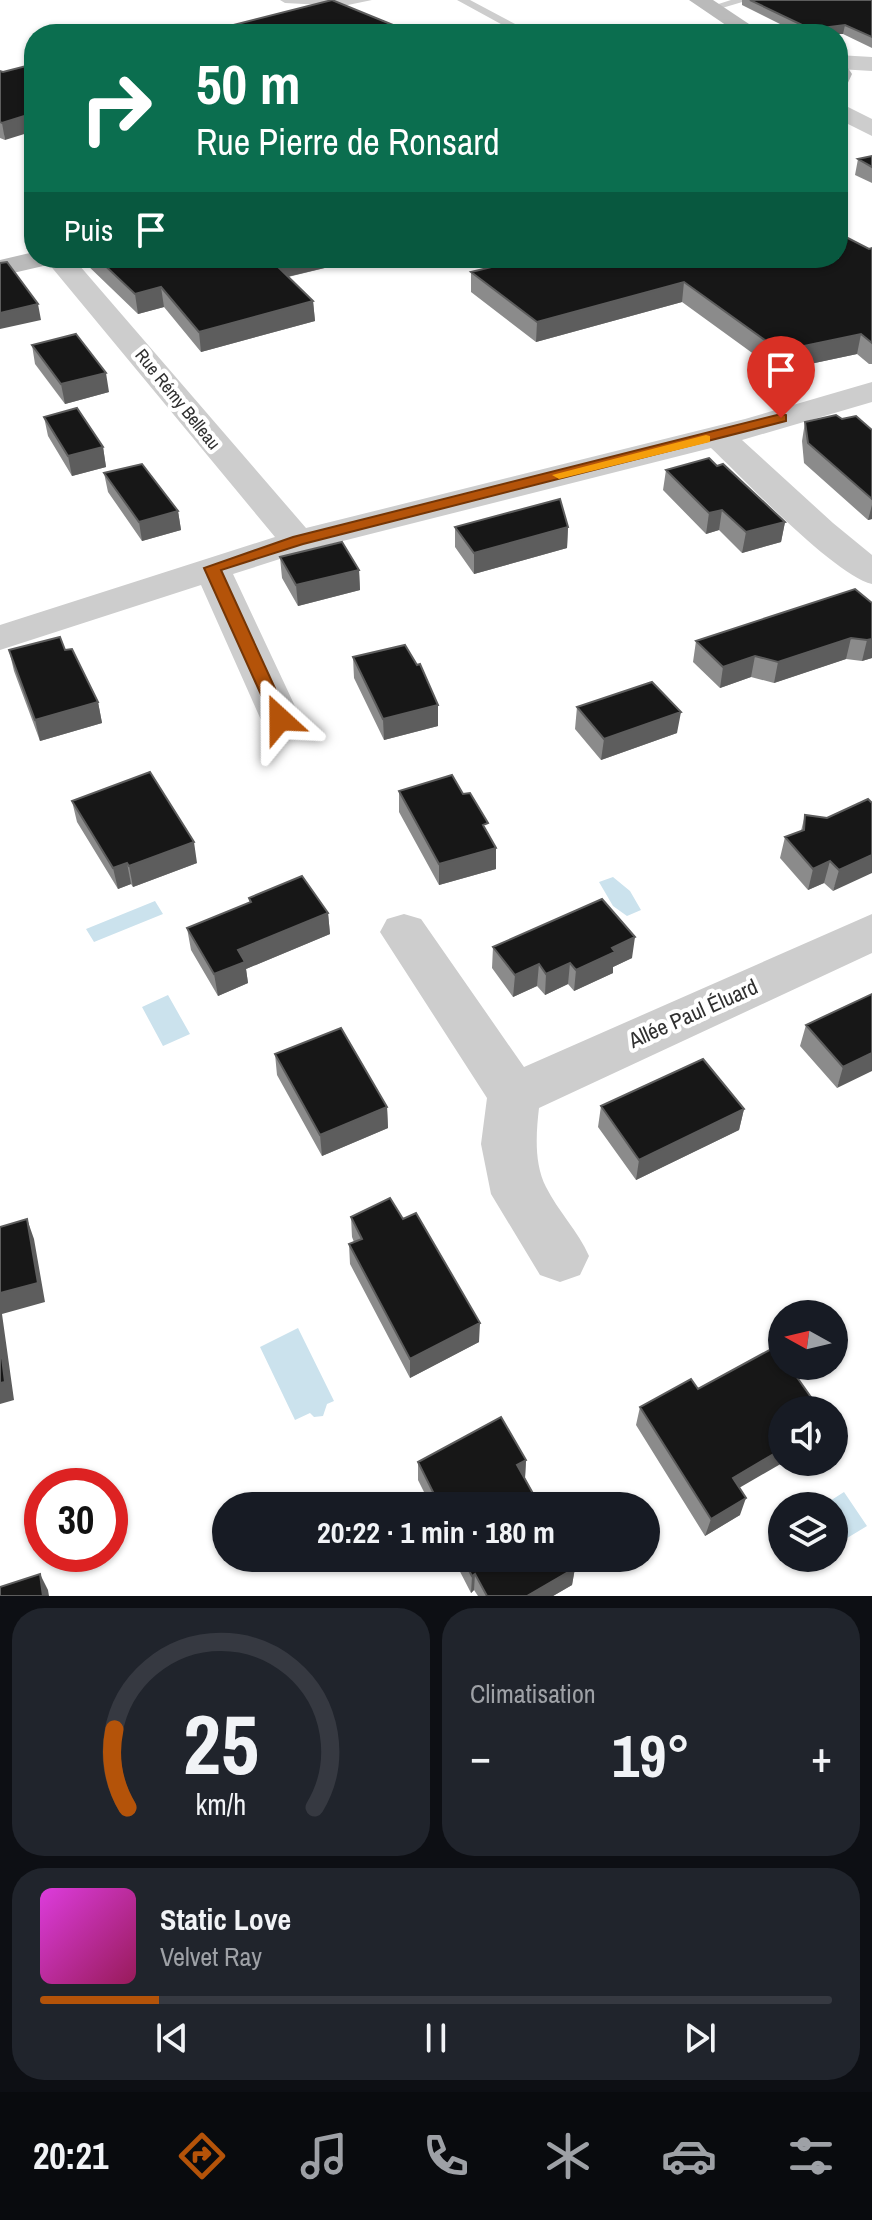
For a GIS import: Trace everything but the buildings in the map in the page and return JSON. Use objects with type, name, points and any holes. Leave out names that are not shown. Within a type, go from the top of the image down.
[{"type":"street","points":[[724,11],[740,24]]},
{"type":"street","points":[[848,74],[872,66]]},
{"type":"street","points":[[848,95],[866,126]]},
{"type":"street","points":[[848,115],[866,126]]},
{"type":"street","points":[[0,268],[24,262]]},
{"type":"street","name":"Rue Rémy Belleau","points":[[67,268],[298,541]]},
{"type":"street","points":[[0,638],[298,541],[718,436],[872,392]]},
{"type":"street","points":[[718,436],[820,531],[872,573]]},
{"type":"street","points":[[212,568],[280,719]]},
{"type":"street","points":[[404,932],[514,1095],[508,1144],[519,1194],[560,1256]]},
{"type":"street","name":"Allée Paul Éluard","points":[[514,1095],[872,932]]},
{"type":"lane","points":[[285,0],[343,3],[367,0]]},
{"type":"lane","points":[[462,0],[509,24]]},
{"type":"lane","points":[[724,11],[744,0]]},
{"type":"water","points":[[613,877],[630,891],[641,910],[627,916],[613,906],[599,882]]},
{"type":"water","points":[[155,901],[163,914],[94,942],[86,929]]},
{"type":"water","points":[[168,995],[190,1034],[163,1046],[142,1007]]},
{"type":"water","points":[[298,1328],[334,1401],[327,1404],[323,1416],[314,1417],[310,1413],[295,1420],[260,1347]]},
{"type":"water","points":[[848,1498],[867,1526],[848,1538]]},
{"type":"slow traffic","points":[[559,475],[706,439]]},
{"type":"route","points":[[280,719],[212,568],[298,541],[781,418]]}]
